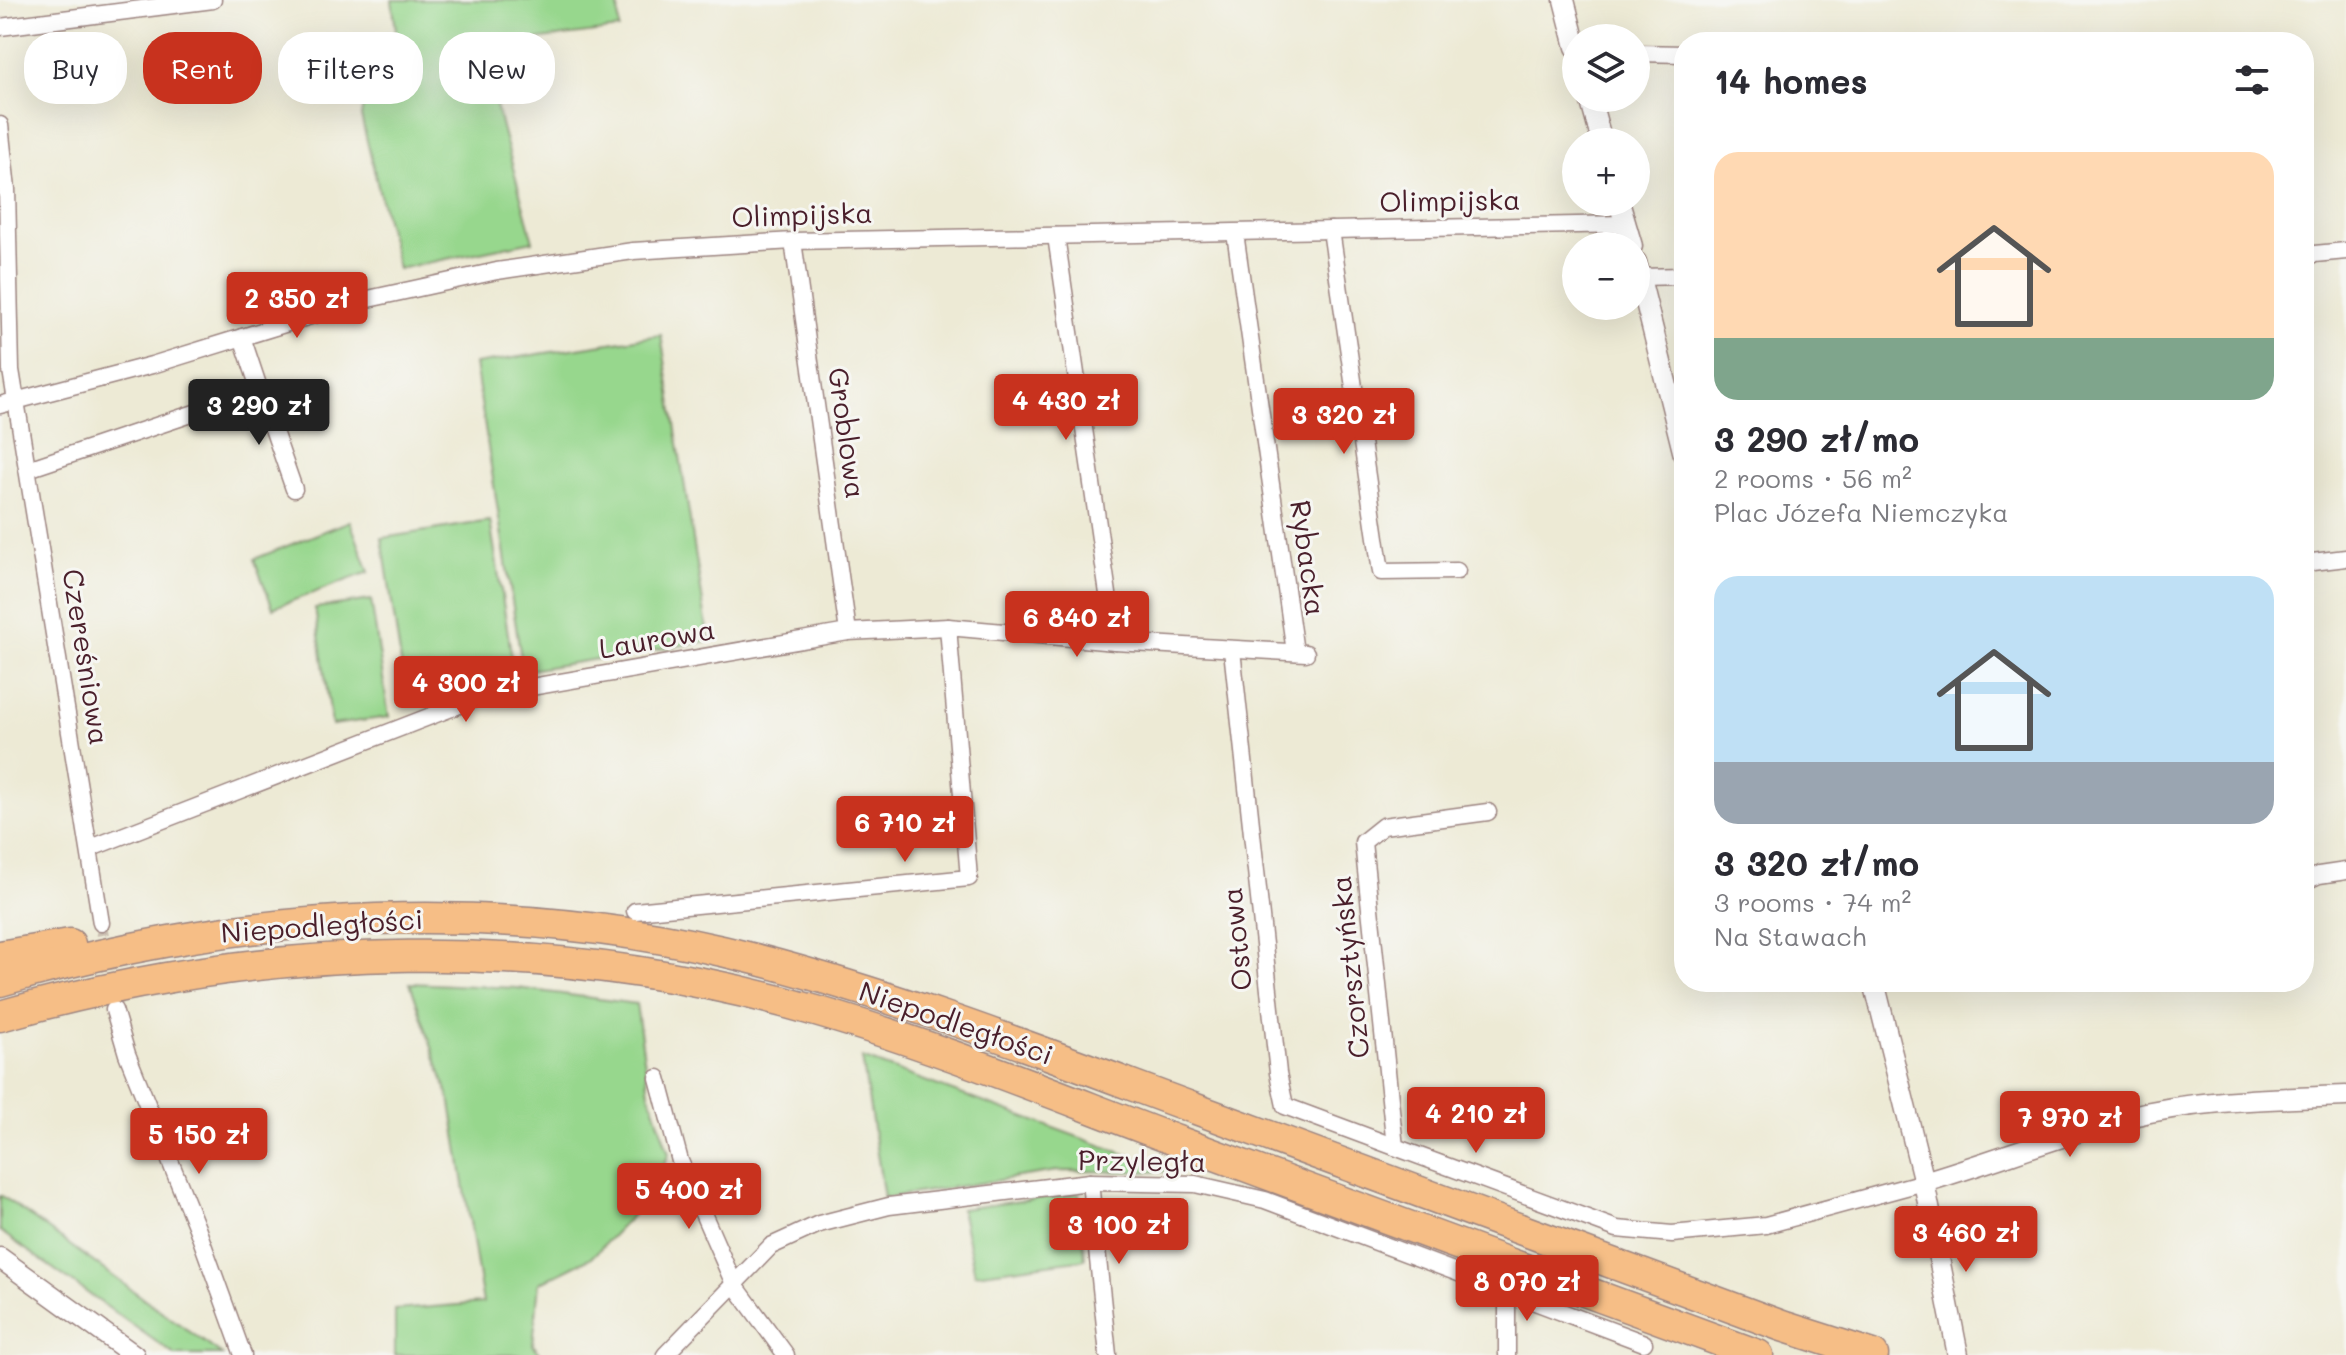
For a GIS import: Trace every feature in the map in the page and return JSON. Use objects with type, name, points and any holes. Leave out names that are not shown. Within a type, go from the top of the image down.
[{"type":"highway","name":"Niepodległości","points":[[0,981],[196,934],[318,921],[490,919],[608,932],[750,958],[910,1004],[1767,1320],[1873,1355]]},
{"type":"highway","points":[[0,956],[131,937],[196,934]]},
{"type":"highway","name":"Niepodległości","points":[[0,1016],[156,978],[313,958],[482,955],[573,962],[654,974],[739,991],[901,1038],[1758,1355]]},
{"type":"street","points":[[0,27],[213,0]]},
{"type":"street","points":[[1564,0],[1570,24]]},
{"type":"street","points":[[1650,53],[1674,54]]},
{"type":"street","name":"Czereśniowa","points":[[0,125],[7,189],[11,370],[8,403],[28,469],[101,923]]},
{"type":"street","points":[[1623,216],[1628,232]]},
{"type":"street","name":"Olimpijska","points":[[8,403],[359,301],[487,273],[645,250],[793,241],[1626,224]]},
{"type":"street","points":[[1331,230],[1381,572],[1457,571]]},
{"type":"street","name":"Rybacka","points":[[1235,233],[1300,652]]},
{"type":"street","points":[[1056,236],[1115,642]]},
{"type":"street","name":"Groblowa","points":[[793,241],[848,632]]},
{"type":"street","points":[[2314,254],[2346,251]]},
{"type":"street","points":[[1650,271],[1674,274]]},
{"type":"street","points":[[1650,318],[1674,415]]},
{"type":"street","points":[[242,337],[294,489]]},
{"type":"street","points":[[28,469],[260,391]]},
{"type":"street","points":[[2314,562],[2346,558]]},
{"type":"street","points":[[635,911],[969,878],[948,627]]},
{"type":"street","name":"Laurowa","points":[[91,848],[485,695],[848,632],[948,627],[1115,642],[1300,652]]},
{"type":"street","name":"Ostowa","points":[[1232,650],[1278,1073],[1285,1106],[1395,1147]]},
{"type":"street","name":"Czorsztyńska","points":[[1395,1147],[1363,842],[1383,826],[1488,812]]},
{"type":"street","points":[[2314,877],[2346,871]]},
{"type":"street","points":[[1876,992],[1924,1182],[1958,1355]]},
{"type":"street","points":[[114,1010],[127,1054],[197,1228],[243,1355]]},
{"type":"street","points":[[658,1078],[680,1161],[734,1284],[786,1355]]},
{"type":"street","points":[[1395,1147],[1617,1229],[1672,1234],[1766,1225],[1924,1182],[2127,1117],[2209,1103],[2346,1096]]},
{"type":"street","points":[[1090,1182],[1108,1355]]},
{"type":"street","name":"Przyległa","points":[[665,1355],[771,1246],[819,1224],[889,1206],[1090,1182],[1195,1184],[1255,1197],[1644,1343]]},
{"type":"street","points":[[0,1258],[134,1355]]},
{"type":"street","points":[[1507,1291],[1507,1355]]},
{"type":"green space","points":[[392,0],[618,0],[619,29],[555,37],[555,32],[439,32],[439,104],[496,104],[533,241],[398,269],[361,116],[363,104],[423,104],[423,32],[396,32]]},
{"type":"green space","points":[[661,335],[709,641],[523,671],[475,364]]},
{"type":"green space","points":[[350,521],[369,572],[273,608],[254,559]]},
{"type":"green space","points":[[490,521],[515,678],[406,695],[382,538]]},
{"type":"green space","points":[[371,600],[389,717],[332,725],[315,608]]},
{"type":"green space","points":[[410,983],[517,988],[636,1004],[649,1092],[669,1154],[649,1198],[592,1257],[539,1283],[533,1345],[542,1355],[395,1355],[395,1310],[483,1303],[451,1103]]},
{"type":"green space","points":[[862,1058],[1174,1172],[1057,1171],[884,1198]]},
{"type":"green space","points":[[1079,1193],[1085,1259],[975,1274],[961,1209]]},
{"type":"green space","points":[[0,1196],[222,1355],[175,1355],[0,1231]]},
{"type":"tunnel","points":[[101,923],[111,987]]}]
